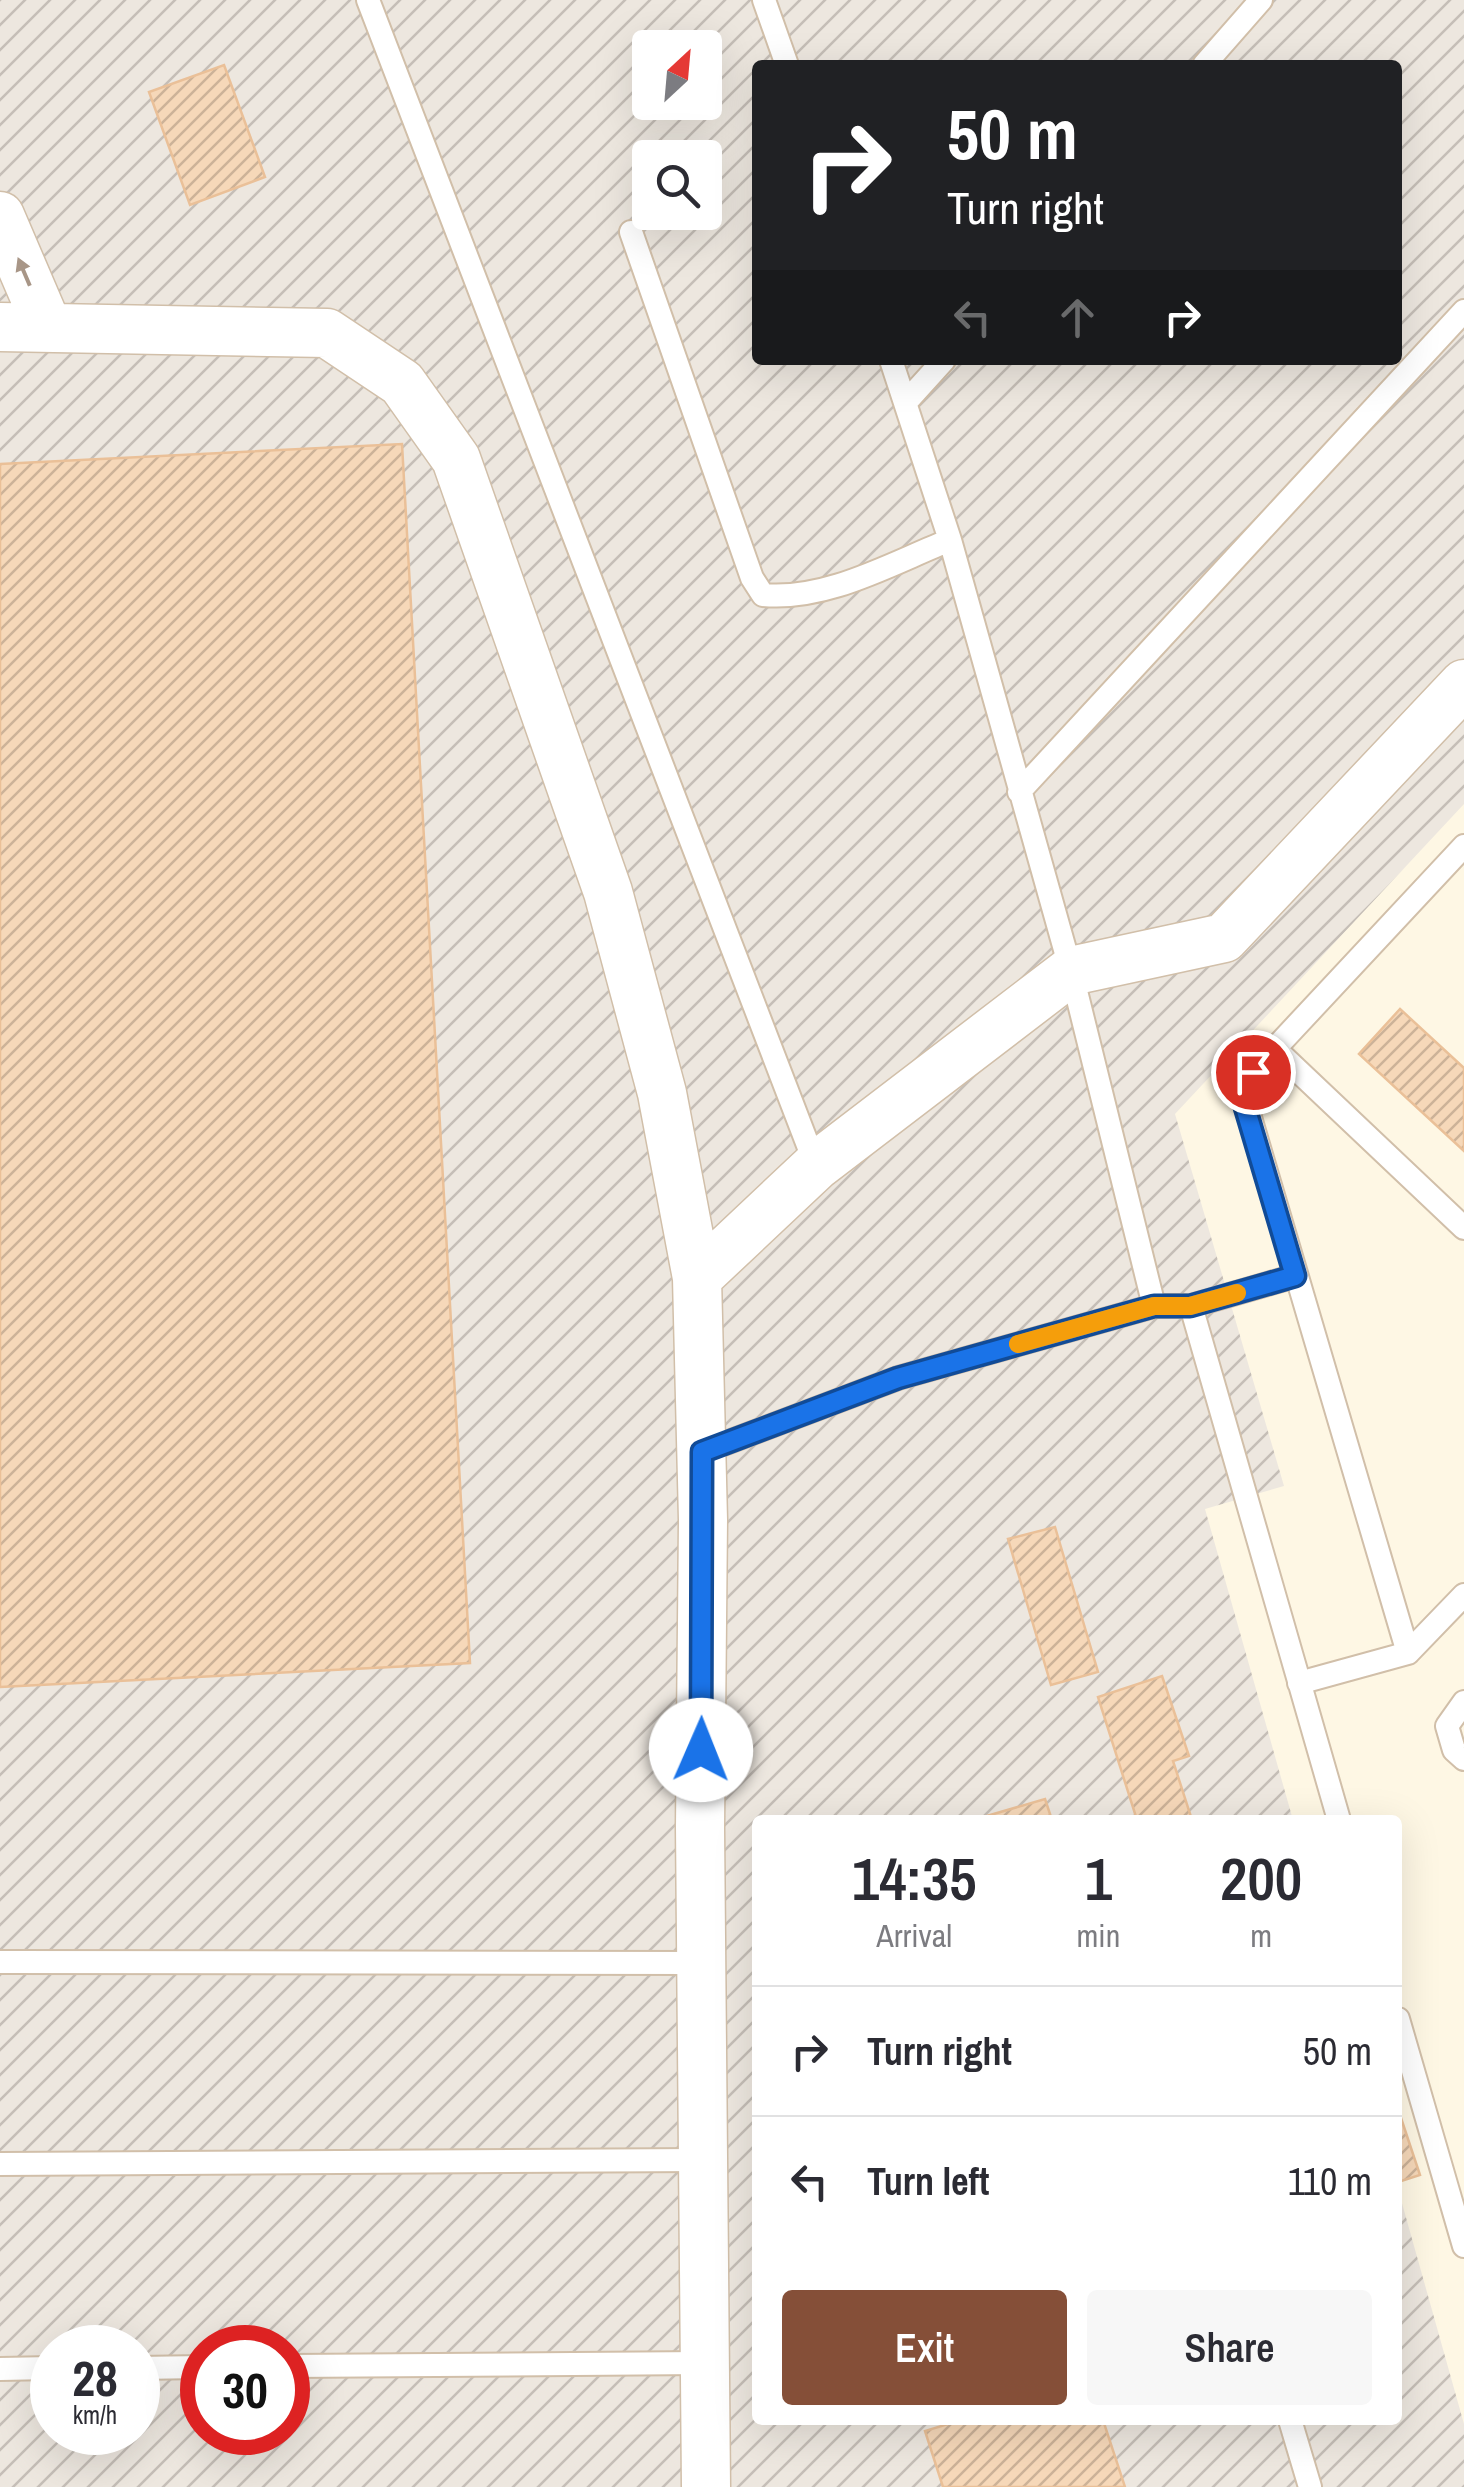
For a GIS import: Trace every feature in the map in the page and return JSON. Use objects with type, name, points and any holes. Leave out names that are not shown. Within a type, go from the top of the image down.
[{"type":"street","points":[[0,216],[48,328]]},
{"type":"street","points":[[0,328],[326,334],[402,383],[456,459],[608,892],[662,1092],[698,1278],[706,2487]]},
{"type":"street","points":[[698,1278],[816,1166],[1072,971],[1224,938],[1464,684]]},
{"type":"lane","points":[[368,0],[816,1166]]},
{"type":"lane","points":[[764,0],[785,60]]},
{"type":"lane","points":[[1208,60],[1261,0]]},
{"type":"lane","points":[[631,232],[752,578],[763,596],[783,597],[824,589],[950,540]]},
{"type":"lane","points":[[1019,792],[1464,311]]},
{"type":"lane","points":[[894,365],[950,540],[1072,971],[1154,1306]]},
{"type":"lane","points":[[906,402],[939,365]]},
{"type":"lane","points":[[1408,1653],[1244,1097],[1248,1080],[1274,1050],[1464,846]]},
{"type":"lane","points":[[1274,1050],[1464,1228]]},
{"type":"lane","points":[[702,1452],[898,1378],[1154,1306],[1190,1306],[1295,1276]]},
{"type":"lane","points":[[1190,1306],[1338,1815]]},
{"type":"lane","points":[[1299,1682],[1408,1653],[1464,1594]]},
{"type":"lane","points":[[1464,1702],[1446,1726],[1454,1750],[1464,1759]]},
{"type":"lane","points":[[0,1962],[701,1963]]},
{"type":"lane","points":[[1402,2033],[1464,2246]]},
{"type":"lane","points":[[0,2164],[703,2160]]},
{"type":"lane","points":[[310,2366],[705,2363]]},
{"type":"lane","points":[[0,2369],[30,2368]]},
{"type":"lane","points":[[1291,2425],[1310,2487]]},
{"type":"shaded area","points":[[0,0],[1464,0],[1464,804],[1175,1114],[1284,1486],[1205,1509],[1292,1815],[752,1815],[752,2425],[1402,2425],[1402,2203],[1464,2424],[1464,2487],[0,2487]]},
{"type":"building","points":[[224,65],[265,177],[190,205],[149,92]]},
{"type":"building","points":[[402,444],[470,1663],[0,1687],[0,464]]},
{"type":"building","points":[[1400,1009],[1464,1068],[1464,1151],[1359,1054]]},
{"type":"building","points":[[1055,1527],[1098,1672],[1051,1685],[1008,1539]]},
{"type":"building","points":[[1162,1676],[1189,1756],[1173,1761],[1190,1815],[1135,1815],[1098,1697]]},
{"type":"building","points":[[1045,1799],[1050,1815],[990,1815]]},
{"type":"building","points":[[1402,2121],[1420,2175],[1402,2181]]},
{"type":"building","points":[[945,2425],[1105,2425],[1125,2487],[943,2487],[925,2431]]},
{"type":"slow traffic","points":[[1018,1344],[1154,1306],[1190,1306],[1237,1293]]},
{"type":"route","points":[[701,1750],[702,1452],[898,1378],[1154,1306],[1190,1306],[1295,1276],[1245,1107],[1245,1088],[1253,1072]]}]
